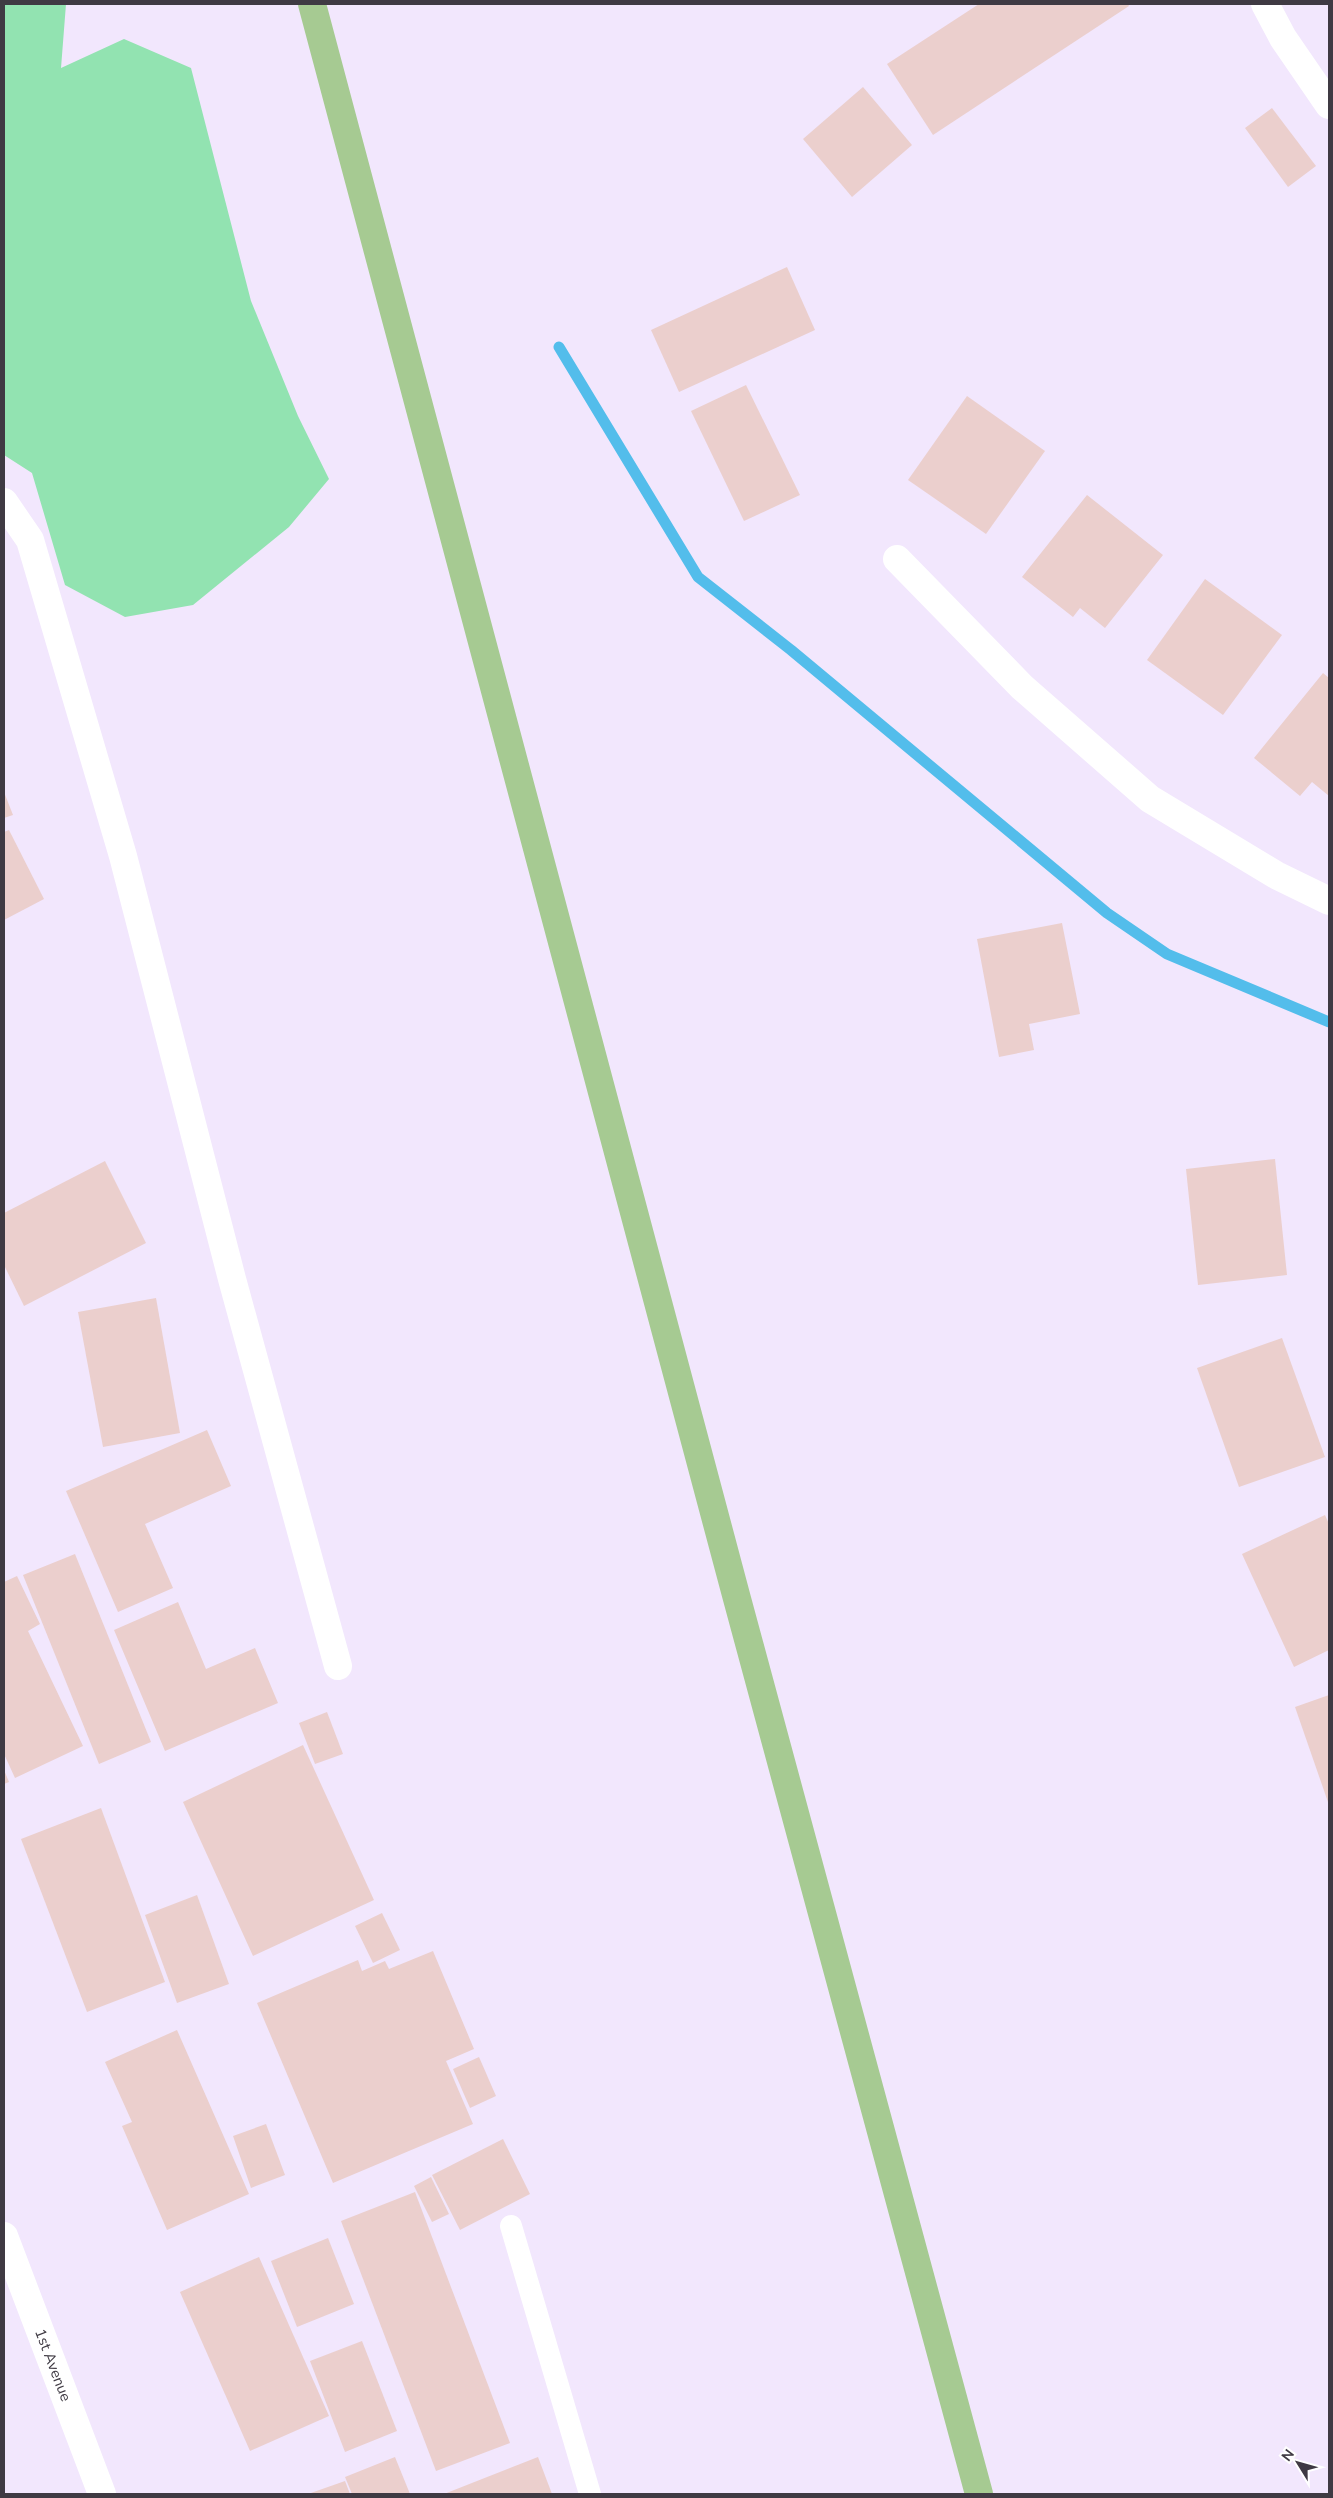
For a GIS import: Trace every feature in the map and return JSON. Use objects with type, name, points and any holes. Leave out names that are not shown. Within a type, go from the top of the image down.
[{"type":"main road","points":[[312,4],[736,1595],[979,2494]]},
{"type":"street","points":[[1265,4],[1283,38],[1329,104]]},
{"type":"street","points":[[4,502],[30,540],[120,846],[232,1279],[338,1666]]},
{"type":"street","points":[[897,559],[1022,687],[1150,798],[1276,875],[1329,901]]},
{"type":"street","name":"1st Avenue","points":[[4,2236],[102,2494]]},
{"type":"lane","points":[[511,2226],[590,2494]]},
{"type":"green space","points":[[4,4],[66,4],[61,68],[124,39],[191,68],[251,301],[298,416],[329,479],[289,527],[193,605],[125,617],[65,585],[32,473],[4,455]]},
{"type":"building","points":[[979,4],[1128,4],[1129,6],[933,135],[887,64]]},
{"type":"building","points":[[863,87],[912,145],[852,197],[803,139]]},
{"type":"building","points":[[1272,108],[1316,166],[1288,187],[1245,128]]},
{"type":"building","points":[[787,267],[815,330],[679,392],[651,330]]},
{"type":"building","points":[[746,385],[800,495],[744,521],[691,411]]},
{"type":"building","points":[[967,396],[1045,451],[986,534],[908,480]]},
{"type":"building","points":[[1087,495],[1163,555],[1105,628],[1080,608],[1073,617],[1022,577]]},
{"type":"building","points":[[1205,579],[1282,635],[1223,715],[1147,660]]},
{"type":"building","points":[[1323,673],[1329,678],[1329,796],[1312,782],[1300,796],[1254,758]]},
{"type":"building","points":[[4,792],[13,815],[4,818]]},
{"type":"building","points":[[9,830],[44,899],[4,920],[4,832]]},
{"type":"building","points":[[1062,923],[1080,1014],[1029,1024],[1034,1050],[999,1057],[977,939]]},
{"type":"building","points":[[1275,1159],[1287,1275],[1198,1285],[1186,1169]]},
{"type":"building","points":[[105,1161],[146,1243],[24,1306],[4,1265],[4,1213]]},
{"type":"building","points":[[156,1298],[180,1433],[103,1447],[78,1312]]},
{"type":"building","points":[[1282,1338],[1325,1457],[1239,1487],[1197,1368]]},
{"type":"building","points":[[207,1430],[231,1486],[145,1524],[173,1588],[118,1612],[66,1491]]},
{"type":"building","points":[[1325,1515],[1329,1524],[1329,1650],[1294,1667],[1242,1554]]},
{"type":"building","points":[[75,1554],[151,1742],[99,1764],[23,1575]]},
{"type":"building","points":[[17,1576],[40,1624],[28,1631],[83,1746],[15,1778],[4,1754],[4,1582]]},
{"type":"building","points":[[178,1602],[206,1669],[255,1648],[278,1703],[165,1751],[114,1630]]},
{"type":"building","points":[[1329,1695],[1329,1805],[1295,1707]]},
{"type":"building","points":[[327,1712],[343,1754],[315,1764],[299,1723]]},
{"type":"building","points":[[303,1745],[374,1900],[253,1956],[183,1802]]},
{"type":"building","points":[[4,1770],[9,1782],[4,1784]]},
{"type":"building","points":[[101,1808],[165,1982],[87,2012],[21,1839]]},
{"type":"building","points":[[197,1895],[229,1984],[177,2003],[145,1915]]},
{"type":"building","points":[[382,1913],[400,1950],[373,1963],[355,1926]]},
{"type":"building","points":[[433,1951],[474,2049],[446,2061],[473,2124],[333,2183],[257,2003],[358,1960],[362,1971],[385,1961],[389,1969]]},
{"type":"building","points":[[177,2030],[249,2194],[167,2230],[122,2126],[132,2122],[105,2062]]},
{"type":"building","points":[[479,2057],[496,2096],[470,2108],[453,2069]]},
{"type":"building","points":[[266,2124],[285,2175],[251,2188],[233,2136]]},
{"type":"building","points":[[503,2139],[530,2194],[460,2230],[432,2175]]},
{"type":"building","points":[[431,2177],[449,2214],[432,2222],[414,2186]]},
{"type":"building","points":[[415,2192],[510,2443],[436,2471],[341,2221]]},
{"type":"building","points":[[328,2238],[354,2304],[297,2327],[271,2261]]},
{"type":"building","points":[[259,2257],[329,2416],[250,2451],[180,2292]]},
{"type":"building","points":[[362,2341],[397,2431],[345,2452],[310,2361]]},
{"type":"building","points":[[395,2457],[410,2494],[352,2494],[345,2477]]},
{"type":"building","points":[[538,2457],[552,2494],[444,2494]]},
{"type":"building","points":[[345,2481],[350,2494],[308,2494]]},
{"type":"waterway","points":[[559,347],[698,577],[791,650],[1107,913],[1167,954],[1329,1022]]}]
